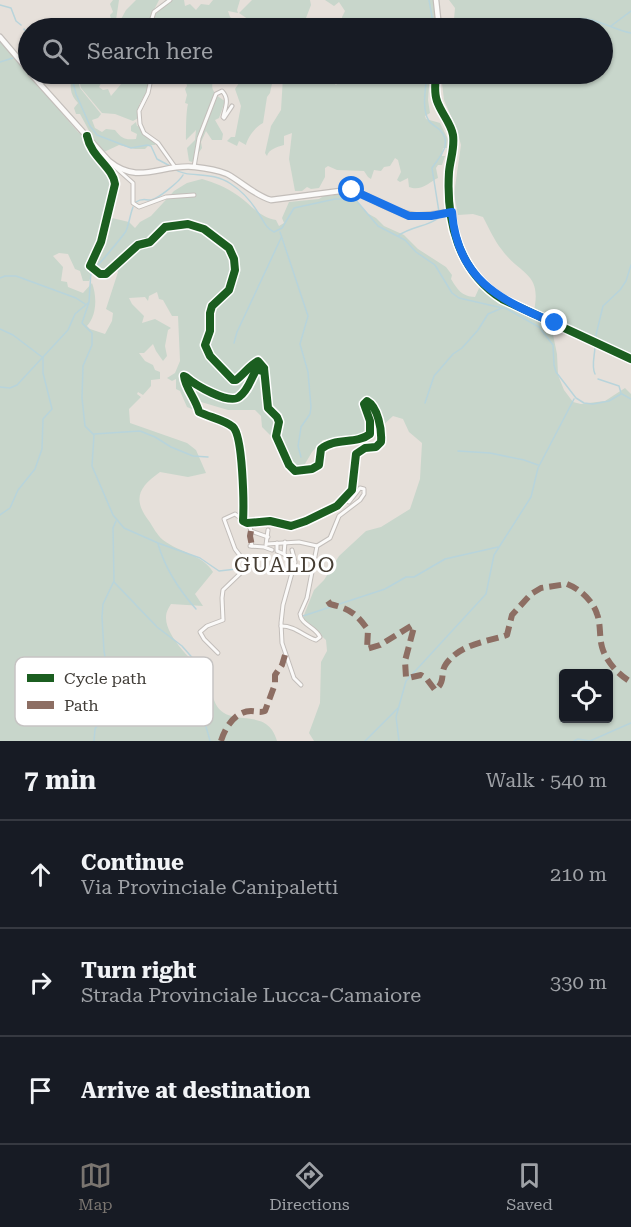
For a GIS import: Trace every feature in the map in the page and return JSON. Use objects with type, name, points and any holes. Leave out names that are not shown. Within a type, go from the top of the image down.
[{"type":"main road","points":[[436,0],[438,18]]},
{"type":"main road","points":[[0,37],[18,58]]},
{"type":"main road","points":[[41,84],[114,166],[125,171],[137,174],[194,167],[224,173],[271,200],[348,190],[358,192],[409,216],[431,216],[452,212]]},
{"type":"main road","points":[[436,84],[437,100],[453,134],[449,185],[455,237],[462,254],[476,276],[489,290],[509,302],[631,359]]},
{"type":"street","points":[[152,18],[154,12],[170,0]]},
{"type":"street","points":[[150,84],[139,111],[140,124],[144,133],[158,143],[172,168]]},
{"type":"street","points":[[194,167],[199,138],[216,94],[222,91],[226,97],[223,117],[225,118],[232,106]]},
{"type":"street","points":[[87,136],[89,146],[113,175],[115,184],[101,242],[90,266],[99,274],[106,273],[138,245],[150,242],[165,227],[188,224],[204,229],[229,248],[234,259],[235,270],[229,290],[212,306],[210,331],[205,345],[210,357],[233,380],[258,362],[264,368],[268,408],[279,422],[276,436],[289,465],[295,471],[312,469],[318,465],[321,449],[328,443],[360,440],[370,434],[370,421],[364,404],[367,401],[370,402],[379,422],[381,442],[376,447],[365,448],[356,454],[353,487],[337,506],[296,525],[243,521]]},
{"type":"street","points":[[114,166],[133,183],[133,203],[139,207],[166,197],[194,195]]},
{"type":"street","points":[[243,521],[243,484],[238,433],[231,426],[199,412],[193,394],[185,385],[184,376],[198,386],[231,400],[238,398],[253,381],[257,369],[262,371],[264,368]]},
{"type":"street","points":[[251,522],[251,546],[299,542],[317,546],[330,538],[339,516],[360,500],[364,489],[360,488],[349,502],[344,500]]},
{"type":"street","points":[[218,653],[200,632],[207,626],[223,620],[223,590],[248,568],[235,549],[224,519],[235,514],[251,530],[268,537]]},
{"type":"street","points":[[266,545],[268,530]]},
{"type":"street","points":[[275,551],[277,543]]},
{"type":"street","points":[[284,554],[285,543]]},
{"type":"street","points":[[266,545],[284,554],[294,565]]},
{"type":"street","points":[[281,626],[292,627],[312,639],[320,638],[317,632],[300,618],[307,598],[317,546]]},
{"type":"street","points":[[291,550],[295,562],[285,593],[281,626],[282,643],[294,678],[301,685]]},
{"type":"shaded area","points":[[113,0],[119,0],[116,18],[111,18],[113,12],[110,4]]},
{"type":"shaded area","points":[[136,0],[159,0],[150,18],[122,18]]},
{"type":"shaded area","points":[[172,0],[184,0],[185,6],[190,4],[196,10],[201,4],[209,5],[213,0],[240,0],[238,13],[228,11],[231,18],[153,18],[155,13]]},
{"type":"shaded area","points":[[252,0],[310,0],[311,5],[306,18],[246,18],[239,13]]},
{"type":"shaded area","points":[[325,0],[433,0],[435,18],[342,18],[345,11],[339,2],[334,6]]},
{"type":"shaded area","points":[[449,0],[631,0],[631,356],[534,311],[536,298],[532,281],[502,250],[483,217],[473,214],[458,215],[454,194],[461,145],[444,100],[442,84],[613,84],[613,18],[454,18],[455,8]]},
{"type":"shaded area","points":[[0,41],[18,62],[18,84],[37,84],[78,132],[87,139],[91,150],[112,177],[104,227],[89,266],[96,273],[92,274],[89,281],[83,281],[80,271],[75,269],[68,254],[59,253],[53,256],[63,267],[61,281],[67,282],[68,287],[83,293],[92,283],[95,305],[93,316],[87,326],[105,334],[112,321],[113,313],[106,309],[118,272],[115,268],[138,246],[150,243],[166,228],[188,225],[203,230],[229,249],[233,259],[234,270],[228,289],[211,305],[209,331],[204,346],[210,357],[233,381],[236,381],[252,365],[258,363],[263,368],[254,370],[243,392],[231,399],[214,393],[184,376],[185,385],[197,411],[187,407],[180,391],[176,389],[176,379],[172,381],[167,378],[175,373],[180,361],[178,316],[172,316],[163,300],[159,299],[157,292],[149,296],[148,301],[145,297],[129,298],[144,316],[142,323],[155,319],[171,328],[168,330],[165,346],[167,356],[163,361],[153,344],[144,353],[139,353],[145,361],[160,372],[160,379],[151,380],[151,386],[143,395],[138,392],[137,394],[141,397],[129,409],[130,423],[187,443],[196,450],[206,473],[188,477],[160,472],[143,488],[139,500],[144,513],[161,538],[197,557],[213,572],[195,594],[203,606],[171,604],[167,612],[167,625],[171,634],[188,657],[15,657],[15,726],[213,726],[213,697],[219,709],[227,715],[264,723],[272,730],[277,741],[0,741]]},
{"type":"shaded area","points":[[71,84],[79,84],[101,114],[92,120],[95,128],[102,132],[106,129],[115,130],[124,138],[136,139],[137,134],[131,131],[131,126],[136,122],[137,126],[144,127],[145,132],[159,141],[145,149],[119,145],[104,152],[80,114],[76,114],[74,108],[78,103]]},
{"type":"shaded area","points":[[80,84],[100,84],[99,87],[103,90],[108,89],[111,96],[121,84],[148,84],[139,105],[140,117],[133,121],[115,114],[102,113]]},
{"type":"shaded area","points":[[187,84],[212,84],[217,96],[225,101],[219,118],[215,120],[223,134],[222,140],[212,140],[206,131],[201,142],[202,148],[192,162],[189,161],[187,148],[195,140],[196,130],[186,140],[188,104],[185,103],[187,95],[185,89]]},
{"type":"shaded area","points":[[238,84],[272,84],[267,97],[263,123],[252,132],[246,145],[239,141],[237,146],[227,141],[235,137],[241,106],[235,89]]},
{"type":"shaded area","points":[[283,84],[429,84],[430,113],[425,116],[426,119],[440,123],[448,139],[447,148],[443,148],[442,156],[445,156],[442,165],[436,168],[438,178],[421,187],[409,187],[408,178],[400,182],[397,180],[401,172],[398,160],[395,158],[390,166],[384,167],[381,171],[374,170],[371,179],[364,171],[337,170],[328,166],[325,168],[325,177],[319,188],[307,187],[302,191],[295,191],[289,159],[292,133],[284,136],[284,145],[271,150],[267,156],[265,153],[271,126],[281,110]]},
{"type":"shaded area","points":[[202,179],[225,187],[259,213],[276,220],[279,226],[284,223],[282,218],[289,202],[319,199],[325,195],[331,196],[342,192],[351,194],[367,213],[384,226],[404,235],[418,249],[446,267],[452,275],[453,283],[463,294],[475,297],[480,286],[495,298],[551,325],[557,354],[558,375],[564,390],[573,402],[581,404],[605,401],[625,388],[631,394],[631,741],[314,741],[309,733],[320,703],[321,662],[327,651],[326,640],[304,620],[304,615],[314,590],[324,580],[339,556],[366,531],[381,527],[410,509],[420,479],[422,443],[409,432],[403,419],[393,416],[368,439],[359,437],[323,440],[312,452],[299,474],[288,469],[270,435],[262,427],[261,416],[255,410],[228,410],[201,402],[199,406],[186,379],[231,401],[239,398],[253,381],[256,371],[265,368],[264,363],[258,360],[234,379],[212,356],[207,345],[212,331],[213,307],[230,291],[236,270],[236,259],[231,247],[205,228],[188,222],[165,225],[149,241],[137,244],[106,272],[100,273],[92,266],[115,193],[112,218],[129,222],[135,228],[151,216],[174,191],[187,183]]},
{"type":"waterway","points":[[429,0],[432,18]]},
{"type":"waterway","points":[[0,5],[11,8],[18,23]]},
{"type":"waterway","points":[[613,24],[631,11]]},
{"type":"waterway","points":[[613,27],[631,33]]},
{"type":"waterway","points":[[0,62],[16,57]]},
{"type":"waterway","points":[[74,84],[90,126],[97,135],[131,148],[151,146],[157,159],[170,166]]},
{"type":"waterway","points":[[426,84],[425,110],[427,116],[444,135],[445,140],[444,150],[432,168],[439,212]]},
{"type":"waterway","points":[[174,169],[186,174],[215,177],[231,184],[246,196],[266,226],[274,232],[282,228],[294,208],[335,199],[355,199],[378,226],[405,240],[416,252],[435,265],[452,293],[459,298],[507,309],[539,327],[553,345],[556,372],[576,398],[584,403],[593,404],[609,401],[621,394]]},
{"type":"waterway","points":[[136,202],[159,197],[183,175]]},
{"type":"waterway","points":[[94,269],[126,231],[133,207]]},
{"type":"waterway","points":[[398,236],[440,217]]},
{"type":"waterway","points":[[280,232],[308,316],[300,344],[308,372],[311,407],[310,414],[301,427],[298,446],[301,457]]},
{"type":"waterway","points":[[234,343],[281,238]]},
{"type":"waterway","points":[[595,339],[603,306],[620,290],[626,281],[631,265]]},
{"type":"waterway","points":[[91,271],[89,302],[82,323],[92,333],[92,345],[83,366],[82,398],[85,426],[94,435],[92,466],[113,515],[124,528],[200,558],[219,571],[245,568]]},
{"type":"waterway","points":[[0,278],[16,276],[76,298],[85,304]]},
{"type":"waterway","points":[[0,387],[10,388],[17,385],[68,330],[75,314],[88,303]]},
{"type":"waterway","points":[[425,403],[434,376],[478,330],[488,314],[502,308]]},
{"type":"waterway","points":[[0,329],[13,335],[42,357]]},
{"type":"waterway","points":[[595,346],[593,364],[595,374]]},
{"type":"waterway","points":[[0,515],[10,508],[18,490],[35,469],[42,449],[43,419],[52,409],[43,373],[43,357]]},
{"type":"waterway","points":[[598,379],[619,386],[621,393]]},
{"type":"waterway","points":[[622,394],[631,399]]},
{"type":"waterway","points":[[399,741],[396,717],[406,681],[486,594],[494,555],[531,497],[538,468],[574,399]]},
{"type":"waterway","points":[[94,434],[140,431],[193,456],[208,457]]},
{"type":"waterway","points":[[458,451],[490,453],[538,465]]},
{"type":"waterway","points":[[105,657],[103,604],[114,581],[113,528],[116,521]]},
{"type":"waterway","points":[[158,544],[174,579],[196,609]]},
{"type":"waterway","points":[[303,616],[385,589],[406,577],[414,577],[445,559],[498,547]]},
{"type":"waterway","points":[[114,582],[157,627],[182,646],[192,657]]},
{"type":"waterway","points":[[365,741],[398,708]]},
{"type":"waterway","points":[[574,741],[578,739],[590,741],[631,723]]},
{"type":"waterway","points":[[94,741],[97,726]]},
{"type":"waterway","points":[[205,726],[210,741]]},
{"type":"marked path","points":[[251,531],[252,546]]},
{"type":"marked path","points":[[328,601],[330,604],[352,612],[364,624],[368,630],[367,649],[380,645],[411,626],[414,627],[405,661],[406,677],[421,675],[435,690],[441,684],[446,664],[458,652],[507,635],[512,615],[531,594],[541,588],[567,584],[581,592],[595,609],[604,653],[618,672],[631,682]]},
{"type":"marked path","points":[[221,741],[228,726],[240,714],[265,711],[275,684],[275,675],[285,655]]},
{"type":"cycle path","points":[[435,84],[436,98],[453,135],[449,172],[453,226],[465,259],[475,274],[487,288],[502,299],[631,359]]},
{"type":"cycle path","points":[[87,136],[93,150],[110,172],[115,184],[101,242],[90,266],[100,274],[106,274],[138,245],[150,242],[165,227],[188,224],[204,229],[229,248],[234,259],[235,270],[229,290],[212,306],[210,331],[205,345],[210,356],[233,380],[236,380],[258,361],[264,368],[268,408],[279,422],[276,436],[289,465],[295,471],[312,469],[319,465],[321,449],[327,445],[358,439],[370,434],[370,421],[364,404],[367,401],[377,413],[381,442],[376,447],[365,448],[356,454],[352,490],[337,506],[291,526],[270,521],[247,523],[243,521],[242,471],[236,433],[230,425],[199,412],[184,376],[212,393],[234,399],[245,391],[257,369],[262,371],[264,368]]},
{"type":"district","name":"GUALDO","points":[[285,565]]},
{"type":"route","points":[[352,190],[409,216],[431,216],[452,212],[458,245],[477,278],[489,290],[502,298],[555,323]]}]
